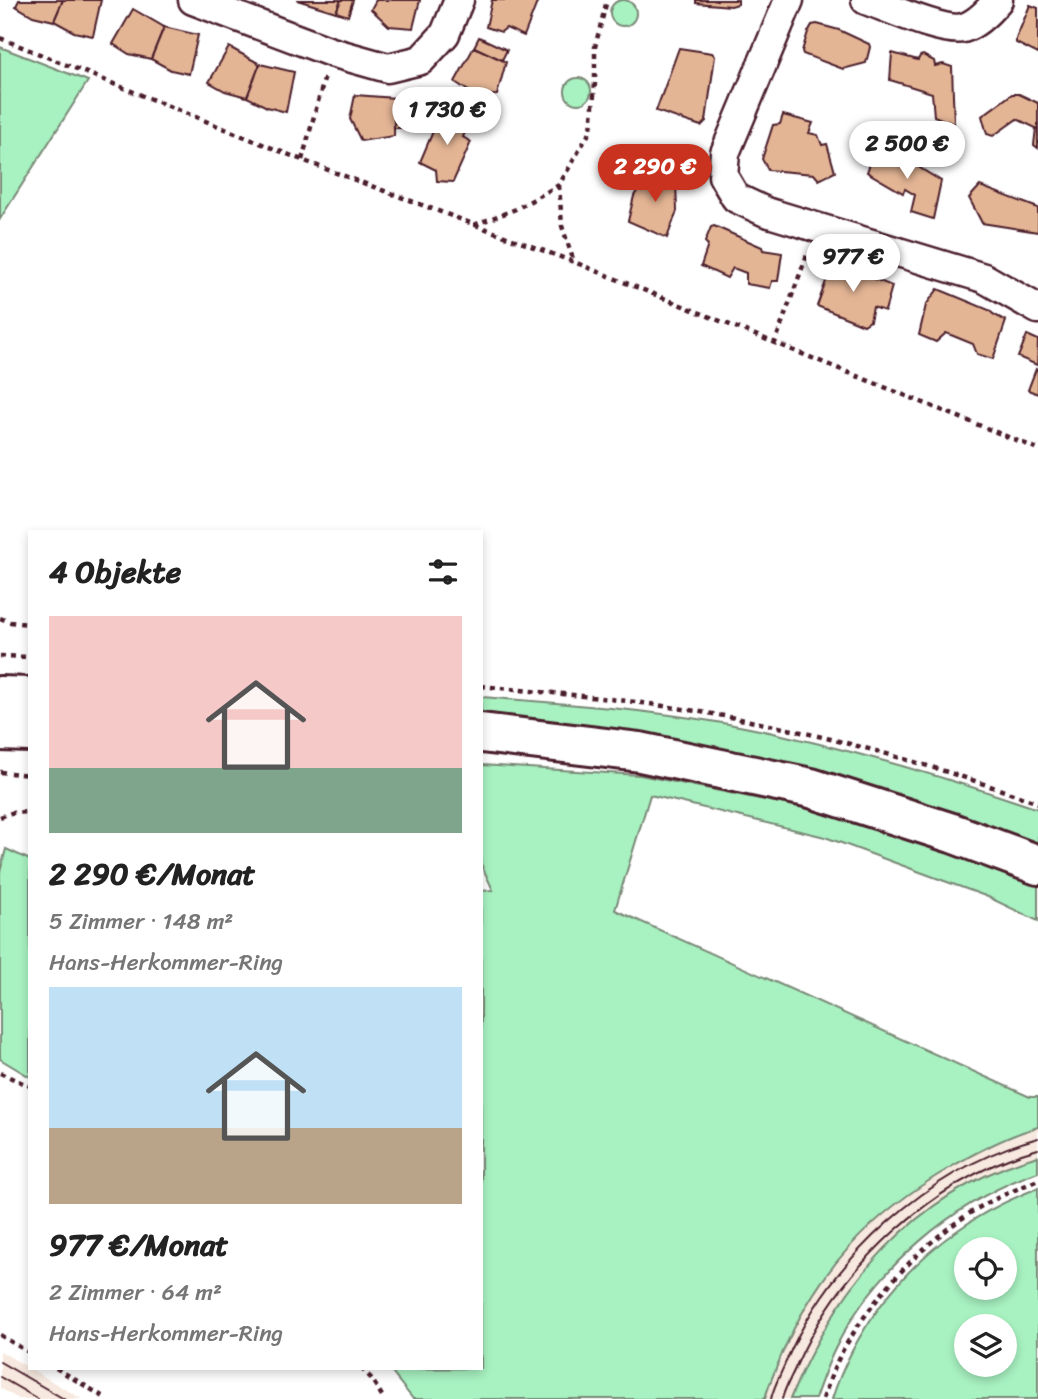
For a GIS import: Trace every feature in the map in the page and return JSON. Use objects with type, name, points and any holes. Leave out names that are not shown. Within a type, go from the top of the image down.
[{"type":"main road","points":[[0,696],[28,697]]},
{"type":"main road","points":[[0,731],[28,732]]},
{"type":"main road","points":[[483,733],[640,752],[811,788],[952,833],[1038,866]]},
{"type":"main road","points":[[483,743],[533,741]]},
{"type":"street","points":[[193,0],[331,52],[388,68],[421,60],[445,34],[459,0]]},
{"type":"street","points":[[789,0],[725,153],[723,176],[736,198],[766,212],[984,278],[1038,309]]},
{"type":"street","points":[[866,0],[937,25],[961,29],[978,20],[998,0]]},
{"type":"path","points":[[474,225],[516,209],[559,185],[591,130],[595,47],[607,0]]},
{"type":"path","points":[[0,38],[302,160],[574,262],[774,345],[1038,449]]},
{"type":"path","points":[[302,160],[331,52]]},
{"type":"path","points":[[559,185],[562,226],[574,262]]},
{"type":"path","points":[[774,345],[817,228]]},
{"type":"path","points":[[0,618],[28,624]]},
{"type":"path","points":[[0,656],[28,657]]},
{"type":"path","points":[[483,686],[682,709],[779,727],[962,775],[1038,803]]},
{"type":"path","points":[[0,772],[28,775]]},
{"type":"path","points":[[0,817],[28,812]]},
{"type":"path","points":[[0,1073],[28,1085]]},
{"type":"path","points":[[823,1399],[848,1340],[899,1273],[931,1242],[970,1214],[993,1200],[1038,1180]]},
{"type":"path","points":[[0,1335],[28,1352]]},
{"type":"path","points":[[59,1370],[107,1399]]},
{"type":"path","points":[[363,1370],[384,1399]]},
{"type":"shaded area","points":[[1038,1127],[1038,1156],[980,1178],[943,1199],[905,1229],[874,1259],[845,1295],[815,1344],[790,1399],[765,1399],[799,1316],[835,1264],[872,1223],[911,1190],[974,1153]]},
{"type":"shaded area","points":[[0,1351],[28,1367],[28,1370],[32,1370],[82,1399],[19,1399],[0,1388]]},
{"type":"green space","points":[[623,0],[632,4],[636,13],[632,22],[623,26],[614,22],[610,13],[614,4]]},
{"type":"green space","points":[[0,47],[88,81],[0,219]]},
{"type":"green space","points":[[578,78],[587,82],[591,91],[587,100],[578,104],[569,100],[565,91],[569,82]]},
{"type":"green space","points":[[483,697],[633,710],[708,720],[782,735],[879,760],[1038,809],[1038,848],[813,772],[614,729],[483,712]]},
{"type":"green space","points":[[483,765],[640,775],[830,813],[972,856],[1038,884],[1038,921],[988,897],[825,837],[650,795],[615,910],[1030,1097],[1038,1097],[1038,1127],[982,1150],[951,1167],[922,1185],[872,1224],[850,1246],[813,1295],[782,1354],[765,1399],[413,1399],[390,1370],[483,1370],[483,891],[493,890],[483,868]]},
{"type":"green space","points":[[6,849],[28,859],[28,1076],[0,1059],[0,872]]},
{"type":"green space","points":[[1038,1156],[1038,1172],[976,1201],[920,1241],[894,1265],[851,1320],[832,1355],[815,1399],[790,1399],[831,1318],[857,1281],[886,1248],[918,1218],[954,1193],[994,1172]]},
{"type":"green space","points":[[1038,1188],[1038,1399],[832,1399],[841,1374],[866,1327],[899,1283],[937,1246],[958,1230],[1007,1201]]},
{"type":"building","points":[[19,0],[63,0],[54,21],[33,16],[16,6]]},
{"type":"building","points":[[63,0],[101,0],[93,36],[74,32],[54,21]]},
{"type":"building","points":[[297,0],[341,0],[336,12]]},
{"type":"building","points":[[341,0],[353,0],[348,16],[336,12]]},
{"type":"building","points":[[376,0],[420,0],[413,28],[389,26],[371,9]]},
{"type":"building","points":[[492,0],[538,0],[524,36],[506,28],[501,32],[486,27]]},
{"type":"building","points":[[696,0],[738,0],[738,4],[731,6],[696,3]]},
{"type":"building","points":[[1030,5],[1038,8],[1038,54],[1016,43]]},
{"type":"building","points":[[133,9],[164,27],[151,59],[129,54],[113,44]]},
{"type":"building","points":[[812,25],[839,30],[869,44],[866,63],[843,69],[803,54],[808,32]]},
{"type":"building","points":[[164,27],[198,35],[189,74],[171,70],[151,59]]},
{"type":"building","points":[[479,37],[507,50],[502,60],[474,47]]},
{"type":"building","points":[[229,47],[260,64],[247,97],[225,91],[209,82]]},
{"type":"building","points":[[474,47],[506,62],[497,95],[476,96],[455,82]]},
{"type":"building","points":[[679,48],[712,53],[715,56],[706,121],[701,126],[656,111]]},
{"type":"building","points":[[892,53],[918,60],[923,55],[934,61],[935,66],[943,64],[952,67],[954,124],[934,116],[932,93],[890,80]]},
{"type":"building","points":[[260,64],[294,72],[286,112],[267,107],[247,97]]},
{"type":"building","points":[[1012,94],[1019,94],[1038,103],[1038,148],[1034,145],[1036,128],[1017,119],[993,136],[987,134],[982,116]]},
{"type":"building","points":[[355,95],[395,98],[394,136],[361,141],[350,119]]},
{"type":"building","points":[[395,98],[407,98],[411,113],[407,128],[394,128]]},
{"type":"building","points":[[442,110],[469,123],[463,137],[471,142],[453,182],[437,181],[436,170],[420,162]]},
{"type":"building","points":[[783,115],[813,123],[809,133],[818,135],[822,145],[827,144],[835,172],[819,180],[814,174],[768,170],[762,159],[773,125],[780,124]]},
{"type":"building","points":[[875,150],[902,157],[941,181],[933,219],[911,212],[915,195],[905,189],[903,193],[867,172]]},
{"type":"building","points":[[650,170],[676,181],[677,211],[667,238],[628,221],[634,196]]},
{"type":"building","points":[[980,186],[1038,208],[1038,232],[982,223],[969,198]]},
{"type":"building","points":[[711,227],[762,247],[763,250],[782,253],[778,281],[772,281],[770,288],[746,284],[746,273],[733,268],[727,278],[701,266],[708,245],[705,242]]},
{"type":"building","points":[[833,262],[892,286],[885,311],[873,307],[870,321],[864,325],[817,306]]},
{"type":"building","points":[[938,289],[989,310],[1006,321],[993,359],[977,354],[973,344],[946,333],[936,342],[919,335],[926,305]]},
{"type":"building","points":[[1027,335],[1038,340],[1037,365],[1018,357]]},
{"type":"building","points":[[1036,369],[1038,370],[1038,394],[1028,390]]},
{"type":"tram line","points":[[771,1399],[806,1321],[857,1252],[923,1194],[959,1171],[998,1152],[1038,1138]]},
{"type":"tram line","points":[[782,1399],[815,1328],[865,1261],[895,1231],[927,1204],[963,1181],[1038,1149]]},
{"type":"tram line","points":[[0,1362],[64,1399]]},
{"type":"tram line","points":[[0,1377],[38,1399]]}]
